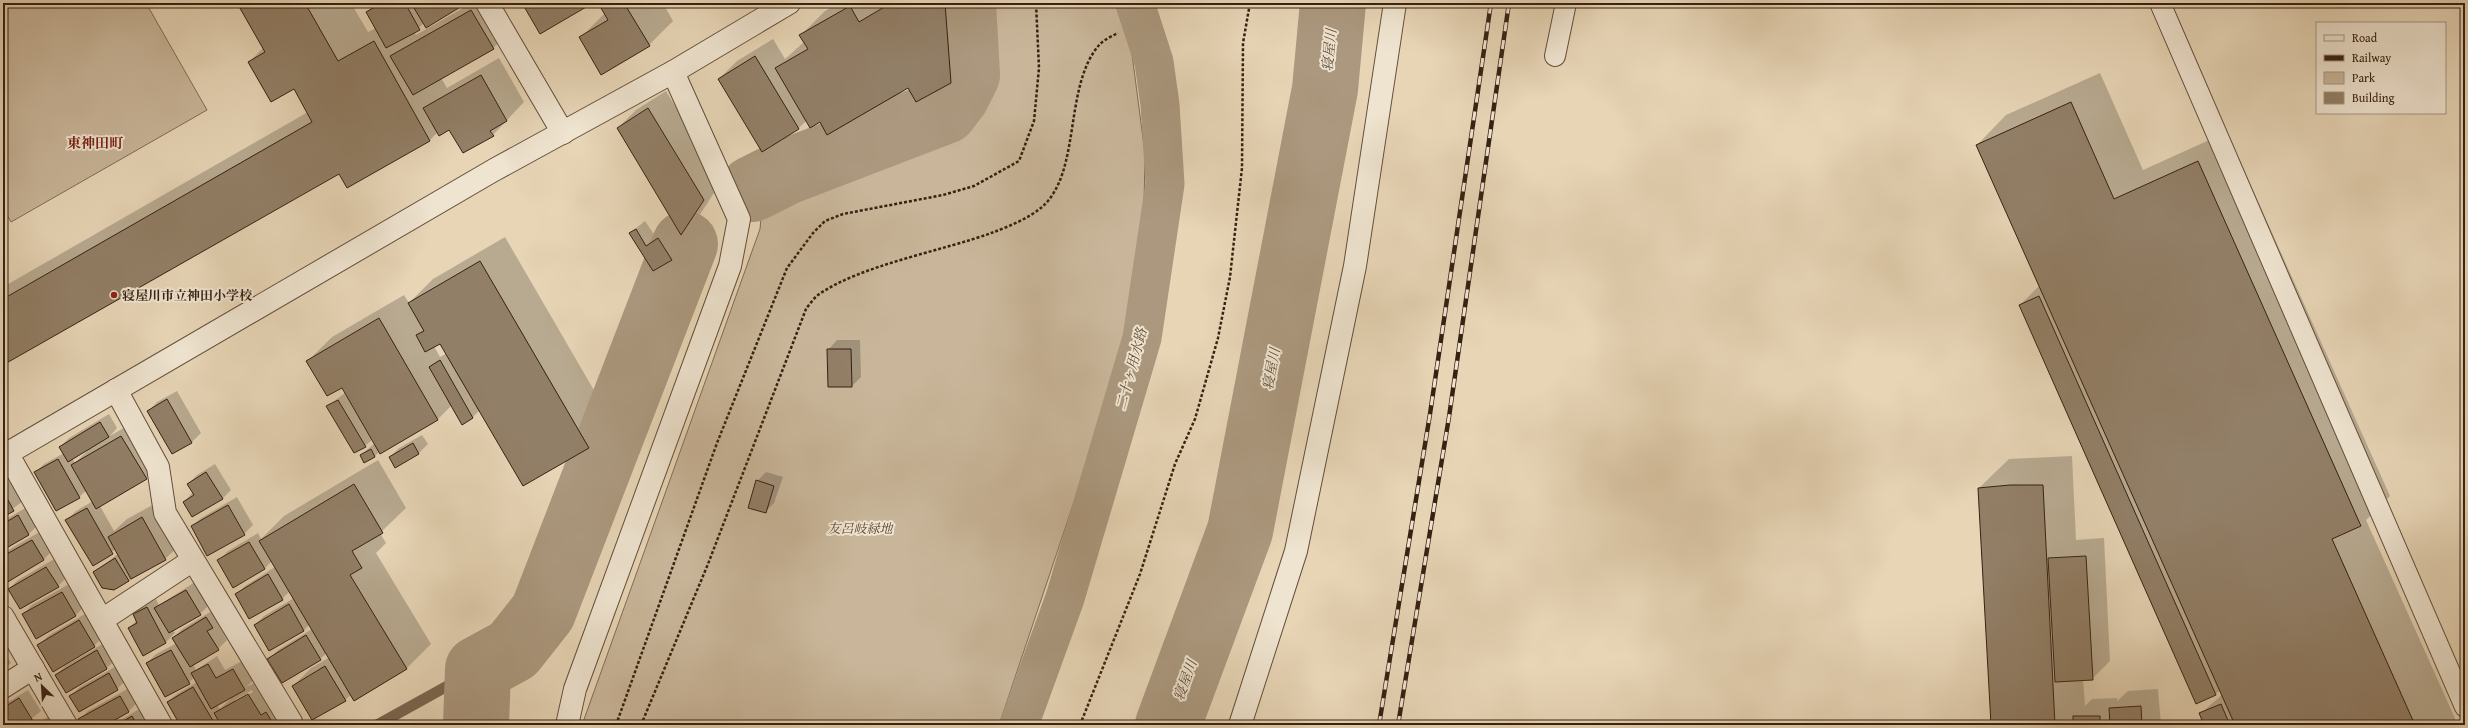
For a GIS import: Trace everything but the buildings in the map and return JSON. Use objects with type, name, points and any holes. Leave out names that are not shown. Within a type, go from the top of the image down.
[{"type":"street","points":[[487,3],[563,133]]},
{"type":"street","points":[[161,725],[102,620],[5,454],[494,170],[673,72],[789,3]]},
{"type":"street","points":[[1240,725],[1296,551],[1355,266],[1395,3]]},
{"type":"street","points":[[567,725],[575,689],[730,266],[739,219],[673,72]]},
{"type":"street","points":[[116,390],[158,467],[165,513],[290,722]]},
{"type":"street","points":[[102,620],[193,560]]},
{"type":"street","points":[[3,617],[66,725]]},
{"type":"street","points":[[3,687],[33,668]]},
{"type":"lane","points":[[1555,56],[1566,3]]},
{"type":"lane","points":[[2160,3],[2465,707]]},
{"type":"path","points":[[616,725],[717,443],[788,268],[813,233],[825,221],[842,214],[943,195],[974,186],[1019,161],[1034,121],[1039,75],[1036,3]]},
{"type":"path","points":[[1080,725],[1140,574],[1176,464],[1196,419],[1218,338],[1230,277],[1242,168],[1243,43],[1250,3]]},
{"type":"path","points":[[641,725],[708,564],[806,309],[817,296],[844,281],[878,268],[962,244],[1009,226],[1040,209],[1053,197],[1061,178],[1082,80],[1100,44],[1118,33]]},
{"type":"green space","points":[[3,3],[146,3],[207,110],[11,222],[3,208]]},
{"type":"green space","name":"友呂岐緑地","points":[[966,3],[1115,3],[1132,54],[1145,154],[1143,258],[1118,371],[999,725],[582,725],[760,229],[761,218],[754,193],[758,187],[787,174],[947,114],[970,77]]},
{"type":"waterway","points":[[752,189],[786,172],[945,111],[957,95],[967,75],[963,3]]},
{"type":"waterway","name":"二十ヶ用水路","points":[[1019,725],[1065,598],[1142,338],[1165,184],[1160,105],[1154,62],[1135,3]]},
{"type":"waterway","name":"寝屋川","points":[[1168,725],[1240,531],[1325,89],[1333,3]]},
{"type":"waterway","points":[[476,725],[478,669],[513,650],[543,612],[685,244]]},
{"type":"waterway","points":[[377,725],[478,669]]},
{"type":"railway","points":[[1379,725],[1430,414],[1491,3]]},
{"type":"railway","points":[[1398,725],[1449,417],[1509,3]]},
{"type":"place","name":"寝屋川市立神田小学校","points":[[114,295]]},
{"type":"district","name":"東神田町","points":[[95,143]]}]
